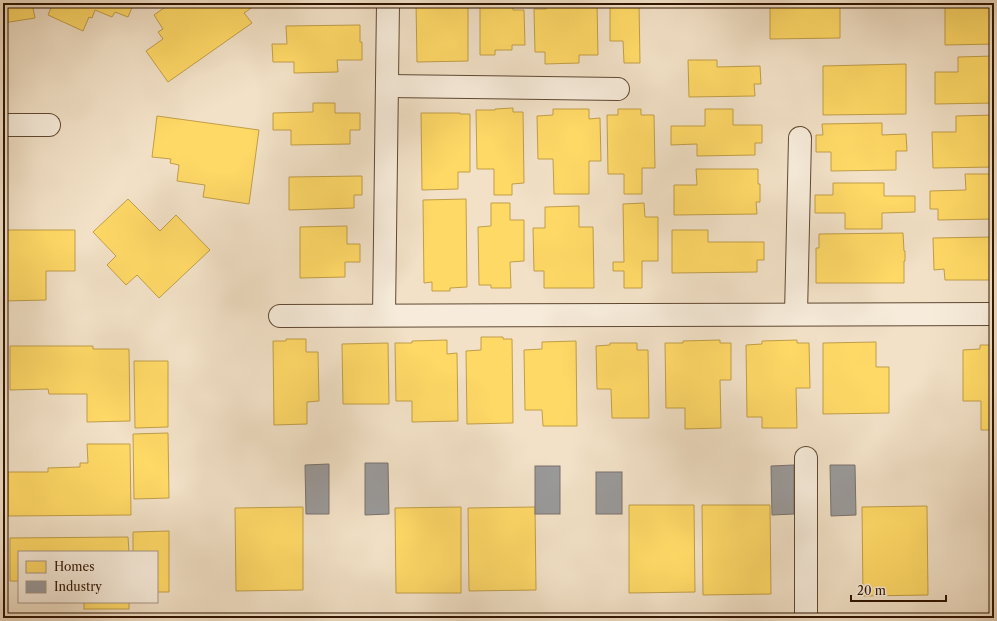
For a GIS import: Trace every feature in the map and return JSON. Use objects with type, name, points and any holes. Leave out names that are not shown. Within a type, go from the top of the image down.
[{"type":"street","points":[[384,315],[388,3]]},
{"type":"street","points":[[387,86],[618,89]]},
{"type":"street","points":[[3,125],[49,125]]},
{"type":"street","points":[[796,314],[800,138]]},
{"type":"street","points":[[280,316],[994,314]]},
{"type":"street","points":[[806,458],[806,618]]},
{"type":"building: Homes","points":[[3,3],[32,3],[35,18],[3,23]]},
{"type":"building: Homes","points":[[53,3],[134,3],[128,17],[115,12],[112,17],[95,10],[92,18],[89,17],[83,31],[48,15]]},
{"type":"building: Homes","points":[[171,3],[257,4],[244,13],[252,23],[168,82],[146,51],[163,39],[158,32],[163,29],[154,15]]},
{"type":"building: Homes","points":[[281,3],[363,3],[363,6],[281,7]]},
{"type":"building: Homes","points":[[416,3],[468,3],[468,61],[417,62]]},
{"type":"building: Homes","points":[[480,3],[513,3],[513,10],[524,10],[525,45],[512,45],[512,50],[495,50],[495,55],[480,55]]},
{"type":"building: Homes","points":[[546,3],[597,3],[598,55],[579,55],[579,63],[545,64],[545,52],[535,52],[534,9],[546,9]]},
{"type":"building: Homes","points":[[610,3],[639,3],[640,63],[624,63],[623,41],[610,41]]},
{"type":"building: Homes","points":[[770,3],[840,3],[840,38],[770,39]]},
{"type":"building: Homes","points":[[945,3],[994,3],[994,44],[945,45]]},
{"type":"building: Homes","points":[[360,25],[362,60],[337,60],[338,72],[294,73],[294,62],[273,62],[272,44],[287,44],[286,26]]},
{"type":"building: Homes","points":[[994,56],[994,103],[935,104],[935,72],[958,72],[958,57]]},
{"type":"building: Homes","points":[[688,60],[717,60],[717,67],[760,66],[761,84],[754,84],[755,96],[689,97]]},
{"type":"building: Homes","points":[[906,64],[906,114],[823,115],[823,66]]},
{"type":"building: Homes","points":[[313,103],[335,103],[335,113],[360,113],[360,130],[350,130],[350,144],[291,145],[291,130],[273,130],[273,113],[313,112]]},
{"type":"building: Homes","points":[[513,108],[513,112],[523,112],[524,183],[512,184],[512,195],[494,195],[494,169],[477,169],[476,110]]},
{"type":"building: Homes","points":[[553,109],[589,109],[589,119],[600,118],[601,161],[589,161],[589,194],[554,194],[553,159],[538,159],[537,116],[553,115]]},
{"type":"building: Homes","points":[[618,109],[641,109],[641,115],[654,115],[655,168],[642,168],[642,194],[624,194],[624,174],[608,174],[607,115],[618,115]]},
{"type":"building: Homes","points":[[705,109],[733,109],[733,125],[762,125],[762,143],[755,143],[755,155],[697,156],[697,144],[671,145],[671,126],[705,126]]},
{"type":"building: Homes","points":[[421,113],[470,114],[470,172],[458,172],[458,189],[422,190]]},
{"type":"building: Homes","points":[[994,115],[994,167],[933,168],[932,132],[956,132],[956,116]]},
{"type":"building: Homes","points":[[157,116],[259,130],[249,204],[203,197],[205,185],[177,181],[179,165],[170,163],[171,159],[152,157]]},
{"type":"building: Homes","points":[[882,123],[882,135],[906,134],[907,151],[896,151],[896,170],[831,171],[831,152],[816,152],[816,135],[823,135],[822,124]]},
{"type":"building: Homes","points":[[696,169],[758,169],[760,202],[756,202],[757,214],[674,215],[674,185],[697,185]]},
{"type":"building: Homes","points":[[965,174],[994,174],[994,219],[938,220],[938,209],[930,209],[930,191],[966,190]]},
{"type":"building: Homes","points":[[362,176],[362,195],[354,195],[354,208],[289,210],[289,177]]},
{"type":"building: Homes","points":[[833,183],[884,183],[884,196],[915,196],[915,212],[882,213],[882,229],[845,229],[845,213],[815,213],[815,195],[833,195]]},
{"type":"building: Homes","points":[[128,199],[160,231],[176,215],[210,250],[159,298],[137,275],[126,285],[107,265],[116,256],[93,232]]},
{"type":"building: Homes","points":[[466,199],[467,287],[450,288],[450,291],[432,291],[432,282],[424,283],[423,200]]},
{"type":"building: Homes","points":[[491,203],[510,203],[510,220],[524,220],[524,261],[510,262],[511,288],[491,288],[491,285],[479,285],[478,227],[491,226]]},
{"type":"building: Homes","points":[[644,203],[645,217],[658,217],[658,261],[642,261],[642,288],[624,288],[624,271],[613,271],[613,262],[624,262],[623,204]]},
{"type":"building: Homes","points":[[579,206],[579,227],[593,227],[594,288],[544,288],[544,271],[534,271],[533,228],[545,228],[545,207]]},
{"type":"building: Homes","points":[[347,226],[347,244],[360,244],[360,262],[345,262],[345,277],[300,278],[300,227]]},
{"type":"building: Homes","points":[[3,230],[75,230],[75,271],[46,271],[46,300],[3,301]]},
{"type":"building: Homes","points":[[672,230],[708,230],[708,242],[764,242],[764,260],[757,260],[757,272],[672,273]]},
{"type":"building: Homes","points":[[903,233],[905,251],[904,283],[816,283],[816,248],[819,248],[819,234]]},
{"type":"building: Homes","points":[[994,237],[994,280],[945,280],[944,269],[934,270],[933,238]]},
{"type":"building: Homes","points":[[481,337],[503,337],[503,339],[512,339],[513,423],[467,424],[466,351],[481,350]]},
{"type":"building: Homes","points":[[286,339],[306,339],[306,352],[318,352],[319,401],[307,402],[307,424],[274,425],[273,341],[286,341]]},
{"type":"building: Homes","points":[[447,340],[447,354],[457,353],[458,421],[412,422],[412,401],[396,401],[395,343]]},
{"type":"building: Homes","points":[[720,340],[720,343],[731,343],[731,380],[720,380],[721,428],[685,429],[685,408],[666,408],[665,343]]},
{"type":"building: Homes","points":[[797,340],[797,343],[809,343],[810,388],[796,388],[797,428],[762,428],[762,417],[747,417],[746,345],[762,344],[762,341]]},
{"type":"building: Homes","points":[[576,341],[577,426],[543,426],[542,410],[525,410],[524,350],[542,349],[542,342]]},
{"type":"building: Homes","points":[[876,342],[876,367],[889,367],[889,413],[823,414],[823,343]]},
{"type":"building: Homes","points":[[388,343],[389,404],[343,404],[342,344]]},
{"type":"building: Homes","points":[[610,343],[637,343],[637,350],[648,350],[649,418],[612,418],[611,389],[597,389],[596,346],[610,345]]},
{"type":"building: Homes","points":[[980,345],[994,345],[994,430],[981,430],[981,401],[963,401],[963,350],[980,349]]},
{"type":"building: Homes","points":[[10,346],[93,346],[93,349],[129,349],[130,421],[87,422],[87,394],[49,394],[48,389],[10,390]]},
{"type":"building: Homes","points":[[134,361],[168,361],[168,427],[135,428]]},
{"type":"building: Homes","points":[[168,433],[169,498],[134,499],[133,434]]},
{"type":"building: Homes","points":[[87,444],[130,444],[131,515],[8,516],[8,472],[48,472],[48,468],[80,467],[80,463],[88,463]]},
{"type":"building: Homes","points":[[629,505],[694,505],[695,592],[629,593]]},
{"type":"building: Homes","points":[[702,505],[770,505],[771,594],[703,595]]},
{"type":"building: Homes","points":[[927,506],[928,595],[863,596],[862,507]]},
{"type":"building: Homes","points":[[303,507],[303,590],[236,591],[235,508]]},
{"type":"building: Homes","points":[[461,507],[461,593],[396,593],[395,508]]},
{"type":"building: Homes","points":[[535,507],[536,590],[469,591],[468,508]]},
{"type":"building: Homes","points":[[169,531],[169,592],[158,592],[158,551],[133,551],[133,532]]},
{"type":"building: Homes","points":[[128,537],[129,551],[18,551],[18,581],[10,581],[10,538]]},
{"type":"building: Homes","points":[[84,603],[129,603],[129,609],[84,609]]},
{"type":"building: Industry","points":[[365,463],[388,463],[389,514],[365,515]]},
{"type":"building: Industry","points":[[329,464],[329,514],[306,514],[305,465]]},
{"type":"building: Industry","points":[[794,465],[794,514],[772,515],[771,466]]},
{"type":"building: Industry","points":[[830,465],[855,465],[856,515],[831,516]]},
{"type":"building: Industry","points":[[535,466],[560,466],[560,514],[535,514]]},
{"type":"building: Industry","points":[[596,472],[622,472],[622,514],[596,514]]}]
